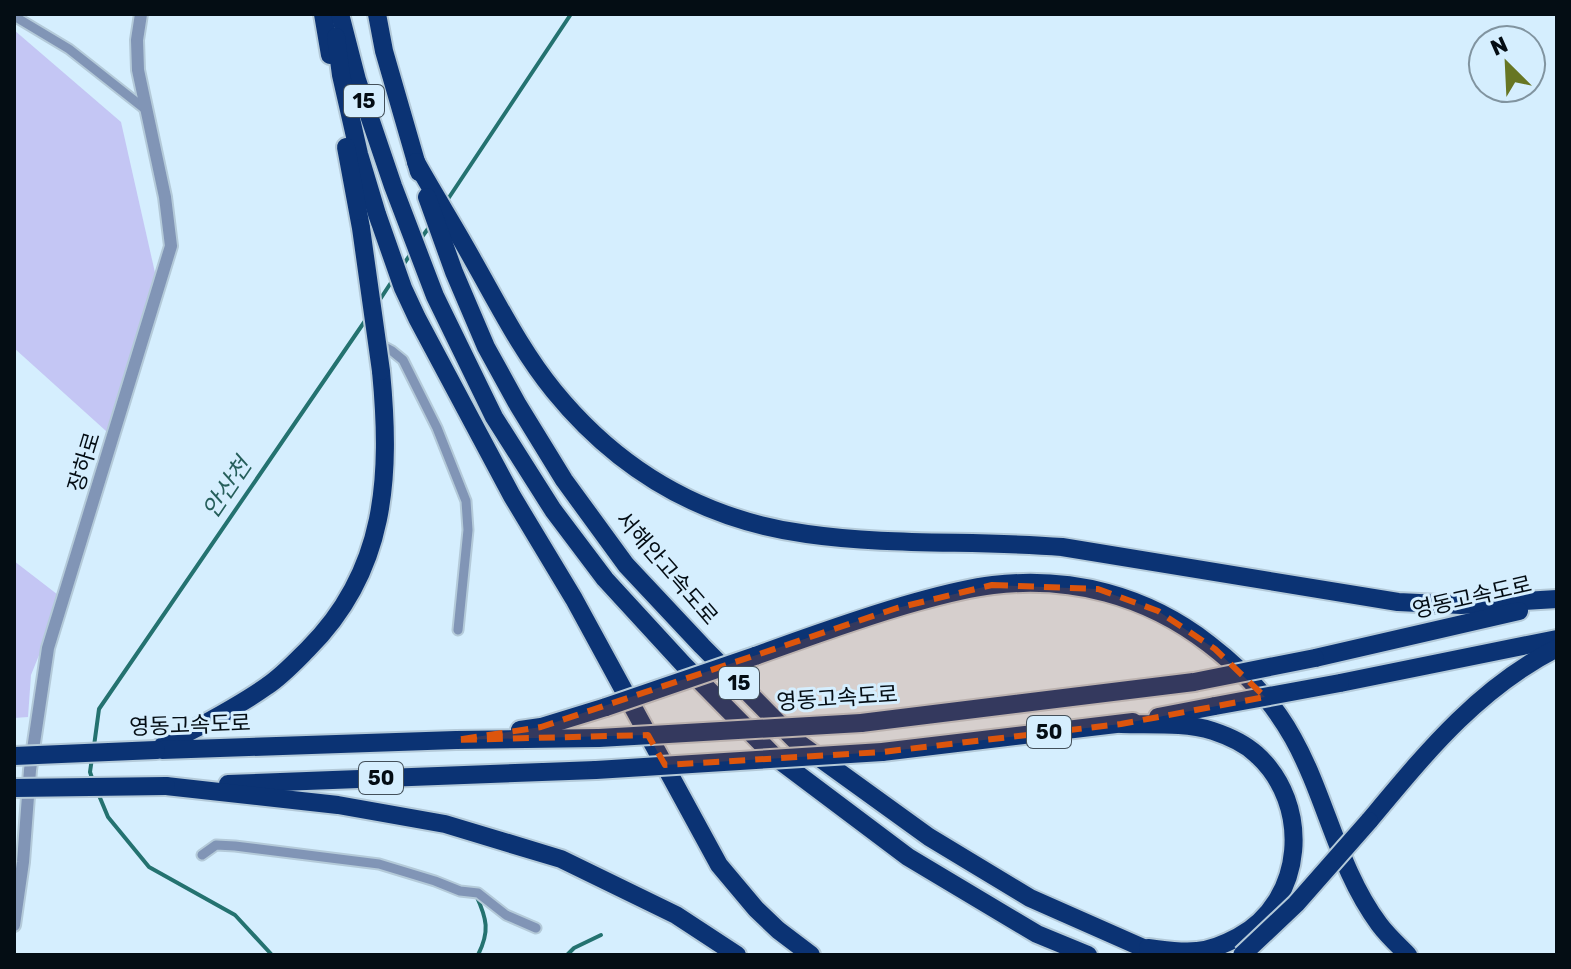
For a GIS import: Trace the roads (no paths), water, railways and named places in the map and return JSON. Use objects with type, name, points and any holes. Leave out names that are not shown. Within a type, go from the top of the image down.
[{"type":"highway","points":[[156,750],[270,685],[316,641],[338,614],[357,582],[379,517],[386,450],[381,371],[361,228],[323,14]]},
{"type":"highway","points":[[333,14],[341,75],[359,154],[403,288],[417,318],[512,496],[574,599],[719,865],[756,909],[811,955]]},
{"type":"highway","name":"15","points":[[340,14],[357,80],[435,296],[494,417],[553,510],[605,579],[775,757],[908,857],[1037,934],[1088,955]]},
{"type":"highway","name":"서해안고속도로","points":[[377,14],[384,51],[416,162],[454,272],[486,347],[564,480],[626,565],[796,741],[929,837],[1018,891],[1159,955]]},
{"type":"highway","points":[[416,162],[525,351],[554,391],[587,428],[662,487],[703,507],[751,524],[806,534],[851,539],[1062,547],[1398,602],[1472,605],[1557,601]]},
{"type":"highway","points":[[456,740],[541,727],[949,593],[1026,583],[1098,589],[1158,611],[1188,628],[1234,664],[1278,712],[1307,765],[1347,867],[1362,896],[1380,925],[1408,955]]},
{"type":"highway","name":"영동고속도로","points":[[14,756],[599,738],[861,723],[1194,682],[1315,658],[1557,601]]},
{"type":"highway","name":"50","points":[[14,788],[166,786],[596,770],[882,752],[1121,724],[1557,639]]},
{"type":"highway","points":[[1242,955],[1296,904],[1433,745],[1466,712],[1524,667],[1557,648]]},
{"type":"highway","points":[[1121,724],[1197,728],[1225,736],[1250,749],[1267,766],[1283,791],[1290,806],[1295,832],[1290,875],[1274,906],[1254,928],[1225,944],[1199,951],[1168,951],[1140,946]]},
{"type":"highway","points":[[166,786],[338,805],[445,824],[561,859],[676,915],[737,955]]},
{"type":"street","name":"장하로","points":[[14,925],[23,862],[30,770],[48,648],[171,246],[165,197],[138,70],[137,40],[141,14]]},
{"type":"street","points":[[14,16],[24,19],[69,49],[145,109]]},
{"type":"street","points":[[374,341],[403,360],[437,428],[466,501],[468,530],[458,630]]},
{"type":"street","points":[[202,855],[216,845],[379,864],[460,891],[478,893],[506,915],[536,928]]},
{"type":"waterway","name":"안산천","points":[[446,202],[571,14]]},
{"type":"waterway","name":"안산천","points":[[419,241],[430,226]]},
{"type":"waterway","name":"안산천","points":[[401,268],[412,252]]},
{"type":"waterway","name":"안산천","points":[[379,301],[394,278]]},
{"type":"waterway","name":"안산천","points":[[94,746],[99,709],[367,318]]},
{"type":"waterway","name":"안산천","points":[[92,758],[90,772],[93,781]]},
{"type":"waterway","name":"안산천","points":[[98,793],[108,817],[149,867],[235,915],[272,955]]},
{"type":"waterway","points":[[476,895],[486,925],[478,955]]},
{"type":"waterway","points":[[567,955],[574,948],[601,935]]}]
